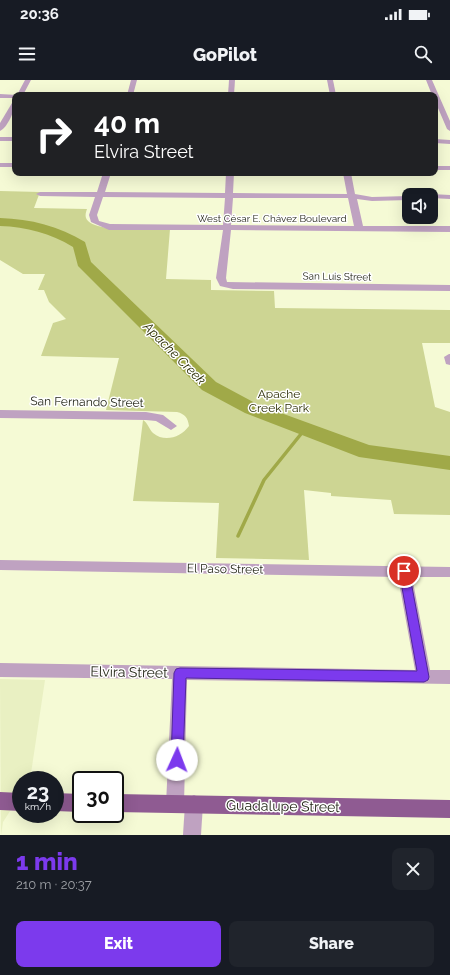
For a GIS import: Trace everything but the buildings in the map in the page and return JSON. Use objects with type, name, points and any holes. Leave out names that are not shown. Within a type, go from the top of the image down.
[{"type":"main road","points":[[0,801],[12,802]]},
{"type":"main road","name":"Guadalupe Street","points":[[124,803],[450,809]]},
{"type":"street","points":[[22,92],[28,80]]},
{"type":"street","points":[[131,92],[134,80]]},
{"type":"street","points":[[231,92],[232,80]]},
{"type":"street","points":[[330,80],[332,92]]},
{"type":"street","points":[[429,80],[436,92]]},
{"type":"street","points":[[0,96],[12,96]]},
{"type":"street","points":[[439,98],[448,119],[450,129]]},
{"type":"street","points":[[0,129],[12,109]]},
{"type":"street","points":[[0,116],[12,116]]},
{"type":"street","points":[[0,139],[12,139]]},
{"type":"street","points":[[438,141],[450,142]]},
{"type":"street","points":[[0,165],[12,165]]},
{"type":"street","points":[[438,168],[450,168]]},
{"type":"street","points":[[100,194],[106,176]]},
{"type":"street","points":[[227,229],[230,176]]},
{"type":"street","points":[[348,176],[359,229]]},
{"type":"street","points":[[40,194],[352,196],[402,198]]},
{"type":"street","name":"West César E. Chávez Boulevard","points":[[100,194],[93,215],[95,222],[104,226],[227,229],[450,230]]},
{"type":"street","points":[[438,196],[450,197]]},
{"type":"street","name":"San Luis Street","points":[[227,229],[221,278],[223,284],[233,286],[450,288]]},
{"type":"street","name":"San Fernando Street","points":[[0,414],[146,416],[159,418],[171,426]]},
{"type":"street","name":"El Paso Street","points":[[0,565],[450,572]]},
{"type":"street","points":[[404,571],[424,677]]},
{"type":"street","name":"Elvira Street","points":[[0,670],[450,677]]},
{"type":"street","points":[[175,804],[180,673]]},
{"type":"street","points":[[192,835],[194,804]]},
{"type":"shaded area","points":[[0,679],[45,680],[31,771],[12,771],[12,808],[3,822],[1,835]]},
{"type":"green space","name":"Apache Creek Park","points":[[0,191],[40,192],[34,208],[87,209],[86,218],[91,223],[111,229],[170,229],[166,279],[211,280],[211,290],[274,291],[275,308],[450,310],[450,343],[422,343],[435,407],[450,412],[450,515],[394,514],[391,500],[331,496],[331,493],[304,490],[309,560],[216,558],[219,503],[133,501],[143,420],[153,433],[163,438],[177,436],[182,433],[189,426],[188,421],[184,415],[177,412],[106,410],[119,358],[41,356],[53,323],[66,319],[49,302],[44,290],[38,290],[45,274],[23,274],[0,260]]},
{"type":"waterway","name":"Apache Creek","points":[[0,222],[32,225],[62,235],[80,245],[84,263],[209,386],[252,409],[366,452],[450,463]]},
{"type":"waterway","points":[[238,536],[264,480],[305,429]]},
{"type":"route","points":[[177,760],[180,673],[424,677],[404,571]]}]
